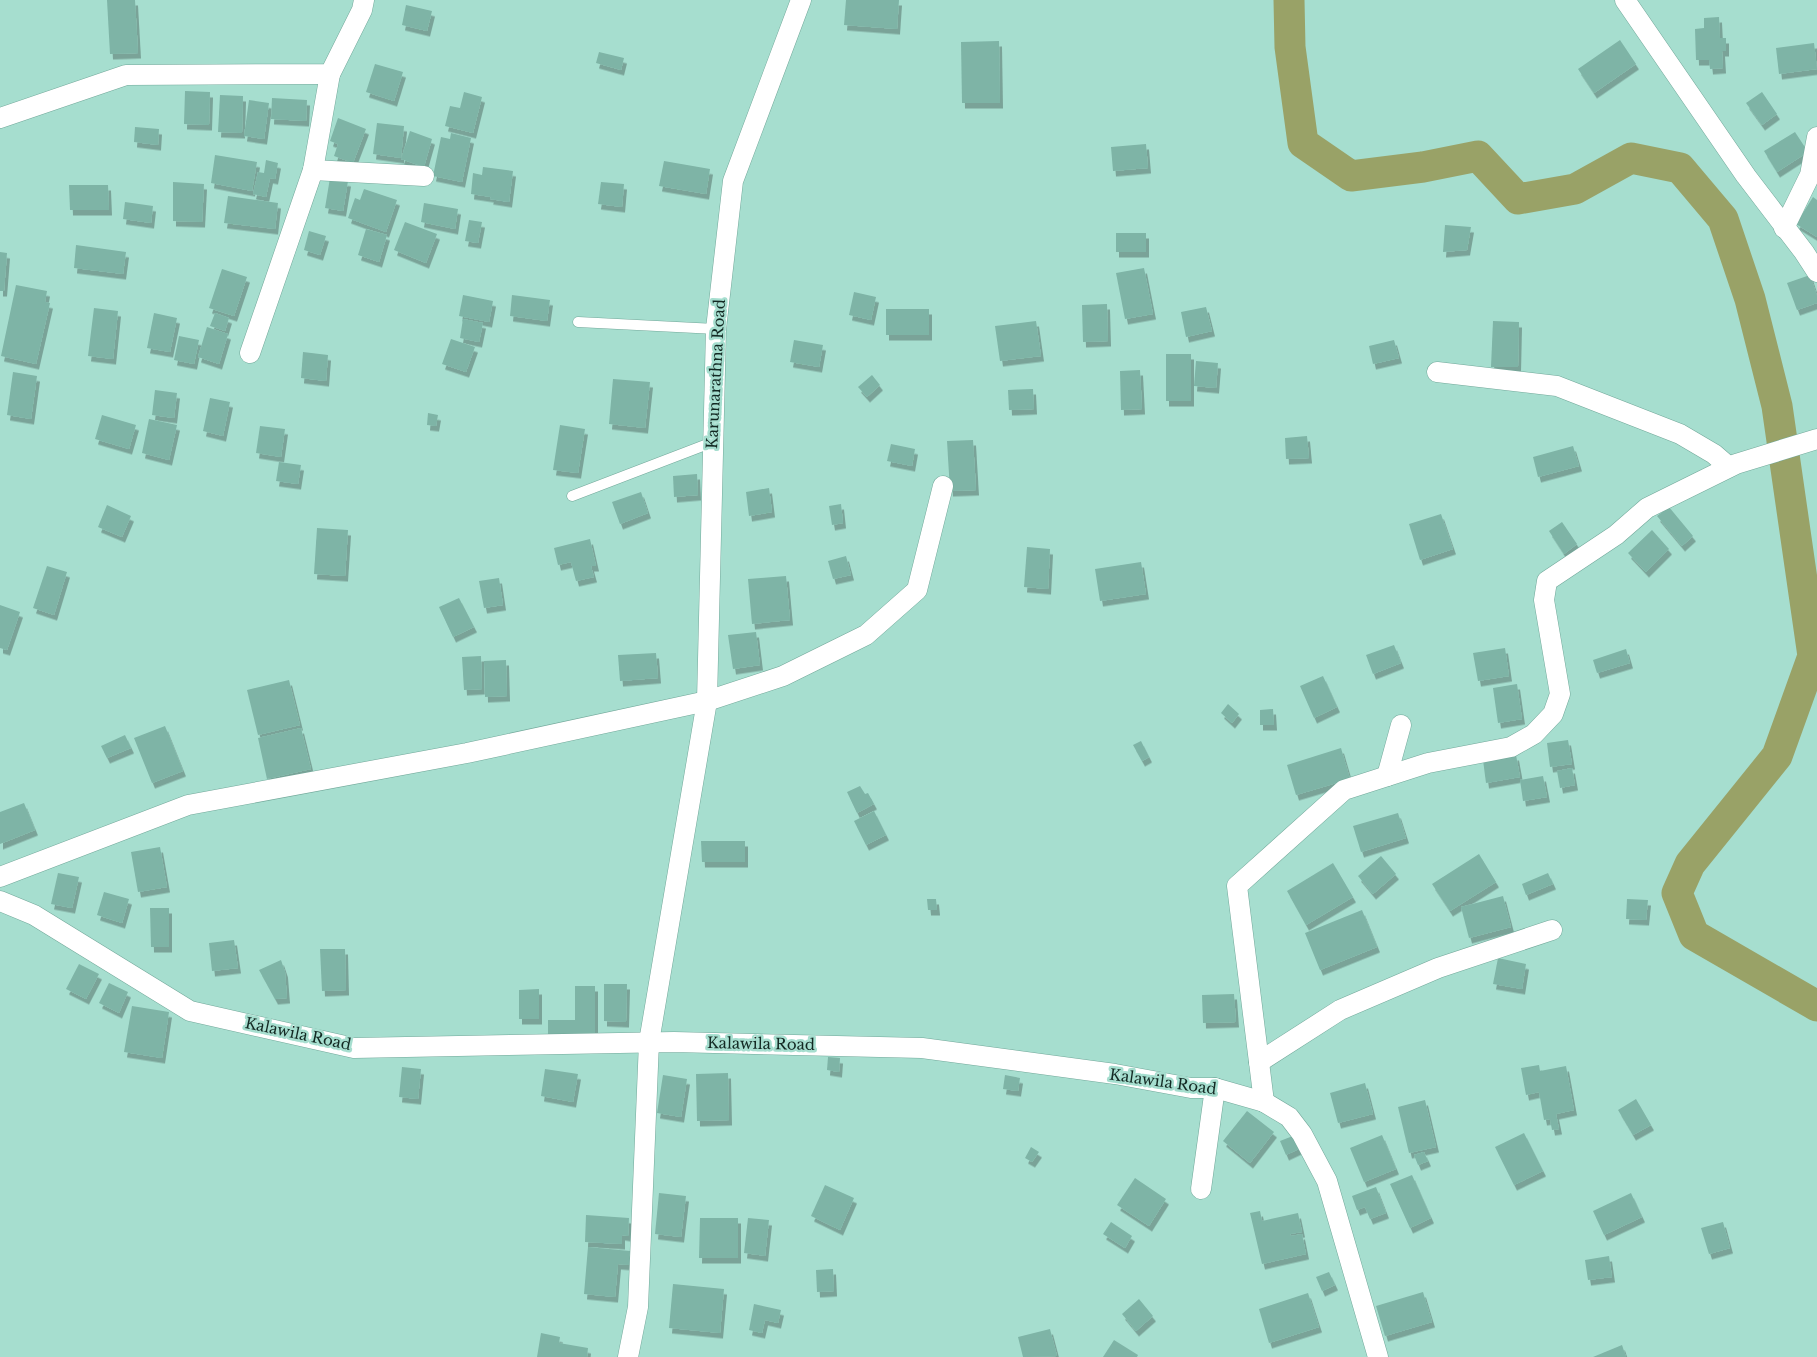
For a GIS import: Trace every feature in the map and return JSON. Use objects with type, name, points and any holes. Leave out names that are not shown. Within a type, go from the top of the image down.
[{"type":"street","points":[[250,353],[313,170],[330,74],[362,10],[364,0]]},
{"type":"street","name":"Karunarathna Road","points":[[628,1357],[638,1307],[649,1042],[707,701],[716,329],[733,181],[801,0]]},
{"type":"street","points":[[1625,0],[1746,176],[1817,272]]},
{"type":"street","points":[[0,118],[126,75],[330,74]]},
{"type":"street","points":[[1784,228],[1810,175],[1817,137]]},
{"type":"street","points":[[313,170],[424,176]]},
{"type":"street","points":[[1437,372],[1558,386],[1680,434],[1732,466]]},
{"type":"street","points":[[1264,1102],[1237,886],[1344,790],[1428,763],[1511,747],[1534,734],[1553,714],[1560,694],[1544,600],[1547,581],[1616,535],[1647,508],[1732,466],[1817,440]]},
{"type":"street","points":[[0,877],[188,805],[467,753],[707,701],[783,676],[866,635],[917,590],[943,486]]},
{"type":"street","points":[[1387,776],[1401,725]]},
{"type":"street","name":"Kalawila Road","points":[[0,901],[34,915],[190,1011],[354,1048],[649,1042],[922,1048],[1116,1074],[1191,1088],[1215,1088],[1264,1102],[1290,1117],[1302,1134],[1327,1181],[1378,1357]]},
{"type":"street","points":[[1259,1062],[1340,1010],[1438,968],[1552,930]]},
{"type":"street","points":[[1201,1189],[1215,1088]]},
{"type":"lane","points":[[578,322],[716,329]]},
{"type":"lane","points":[[572,496],[713,442]]},
{"type":"building","points":[[107,0],[135,0],[138,53],[110,54]]},
{"type":"building","points":[[846,0],[899,0],[897,29],[844,25]]},
{"type":"building","points":[[406,5],[432,11],[427,31],[402,25]]},
{"type":"building","points":[[1719,17],[1720,38],[1726,38],[1726,51],[1722,51],[1723,68],[1710,69],[1709,60],[1696,60],[1695,29],[1704,28],[1704,18]]},
{"type":"building","points":[[1620,40],[1636,64],[1594,93],[1578,69]]},
{"type":"building","points":[[999,41],[1000,103],[962,103],[961,42]]},
{"type":"building","points":[[1814,43],[1817,69],[1779,74],[1776,48]]},
{"type":"building","points":[[599,52],[624,58],[621,70],[596,63]]},
{"type":"building","points":[[375,64],[403,72],[394,101],[366,92]]},
{"type":"building","points":[[185,91],[210,92],[209,125],[184,124]]},
{"type":"building","points":[[464,92],[482,97],[473,133],[445,126],[450,106],[460,108]]},
{"type":"building","points":[[1762,92],[1777,114],[1762,125],[1746,103]]},
{"type":"building","points":[[220,95],[243,96],[242,133],[218,132]]},
{"type":"building","points":[[272,98],[307,100],[306,121],[271,119]]},
{"type":"building","points":[[249,100],[269,103],[264,139],[244,136]]},
{"type":"building","points":[[338,118],[366,129],[353,163],[334,156],[338,144],[330,141]]},
{"type":"building","points":[[377,123],[404,126],[401,158],[373,154]]},
{"type":"building","points":[[135,127],[159,129],[158,145],[134,142]]},
{"type":"building","points":[[410,131],[432,139],[424,167],[401,159]]},
{"type":"building","points":[[1795,132],[1808,152],[1777,172],[1764,151]]},
{"type":"building","points":[[451,133],[471,138],[462,182],[433,176],[441,137],[450,139]]},
{"type":"building","points":[[1146,144],[1148,168],[1113,171],[1111,147]]},
{"type":"building","points":[[215,155],[257,162],[252,191],[211,183]]},
{"type":"building","points":[[266,160],[278,163],[275,179],[270,178],[266,197],[253,194],[258,172],[264,173]]},
{"type":"building","points":[[664,161],[710,169],[706,194],[659,186]]},
{"type":"building","points":[[483,167],[513,171],[509,202],[471,194],[473,173],[482,175]]},
{"type":"building","points":[[330,178],[348,181],[343,211],[325,208]]},
{"type":"building","points":[[173,182],[204,184],[202,222],[173,221]]},
{"type":"building","points":[[601,182],[624,184],[622,207],[598,204]]},
{"type":"building","points":[[69,185],[108,185],[109,210],[70,210]]},
{"type":"building","points":[[364,189],[397,200],[386,232],[348,218],[355,198],[360,200]]},
{"type":"building","points":[[228,196],[278,203],[275,229],[224,223]]},
{"type":"building","points":[[1813,197],[1817,200],[1817,237],[1796,224]]},
{"type":"building","points":[[125,202],[153,206],[151,223],[123,219]]},
{"type":"building","points":[[424,203],[458,209],[455,229],[421,222]]},
{"type":"building","points":[[469,220],[482,222],[478,243],[465,241]]},
{"type":"building","points":[[405,222],[437,234],[426,263],[394,250]]},
{"type":"building","points":[[1445,225],[1471,227],[1467,250],[1443,252]]},
{"type":"building","points":[[366,229],[387,235],[379,262],[358,255]]},
{"type":"building","points":[[309,231],[326,236],[320,255],[304,250]]},
{"type":"building","points":[[1116,233],[1146,233],[1146,252],[1116,252]]},
{"type":"building","points":[[76,245],[126,252],[123,274],[74,268]]},
{"type":"building","points":[[0,252],[7,253],[4,291],[0,291]]},
{"type":"building","points":[[1144,268],[1153,314],[1125,319],[1116,273]]},
{"type":"building","points":[[222,269],[247,277],[234,316],[209,308]]},
{"type":"building","points":[[1810,275],[1817,296],[1817,303],[1797,310],[1787,283]]},
{"type":"building","points":[[16,285],[47,291],[45,302],[50,303],[36,364],[1,356]]},
{"type":"building","points":[[854,292],[876,297],[871,320],[849,315]]},
{"type":"building","points":[[463,295],[493,301],[489,322],[459,316]]},
{"type":"building","points":[[512,295],[550,300],[547,321],[510,316]]},
{"type":"building","points":[[1107,304],[1108,341],[1083,342],[1082,305]]},
{"type":"building","points":[[1206,307],[1212,331],[1186,337],[1181,312]]},
{"type":"building","points":[[94,308],[118,311],[113,359],[88,356]]},
{"type":"building","points":[[886,309],[929,309],[929,335],[886,335]]},
{"type":"building","points":[[154,313],[177,318],[170,352],[147,348]]},
{"type":"building","points":[[215,313],[229,318],[225,331],[210,326]]},
{"type":"building","points":[[463,319],[483,323],[479,342],[460,338]]},
{"type":"building","points":[[1036,321],[1041,356],[1000,361],[995,326]]},
{"type":"building","points":[[1493,321],[1519,322],[1518,367],[1491,367]]},
{"type":"building","points":[[207,327],[228,334],[219,364],[198,357]]},
{"type":"building","points":[[179,336],[199,340],[194,364],[174,360]]},
{"type":"building","points":[[451,339],[475,347],[466,372],[442,364]]},
{"type":"building","points":[[794,340],[823,345],[819,367],[790,362]]},
{"type":"building","points":[[1394,340],[1399,358],[1373,364],[1369,346]]},
{"type":"building","points":[[303,352],[328,355],[326,381],[301,378]]},
{"type":"building","points":[[1166,354],[1191,354],[1191,401],[1166,401]]},
{"type":"building","points":[[1196,361],[1218,363],[1216,388],[1194,386]]},
{"type":"building","points":[[1140,370],[1142,409],[1121,410],[1120,371]]},
{"type":"building","points":[[13,372],[37,376],[31,419],[7,415]]},
{"type":"building","points":[[872,375],[880,385],[867,397],[858,387]]},
{"type":"building","points":[[613,379],[650,382],[645,428],[609,424]]},
{"type":"building","points":[[1033,389],[1034,409],[1009,410],[1008,390]]},
{"type":"building","points":[[155,390],[177,393],[174,418],[152,415]]},
{"type":"building","points":[[210,398],[230,402],[223,436],[203,431]]},
{"type":"building","points":[[428,413],[438,415],[436,426],[427,425]]},
{"type":"building","points":[[102,415],[136,425],[129,449],[95,439]]},
{"type":"building","points":[[149,419],[177,425],[169,460],[142,453]]},
{"type":"building","points":[[560,425],[585,429],[578,473],[553,470]]},
{"type":"building","points":[[260,426],[285,429],[281,457],[256,453]]},
{"type":"building","points":[[1307,436],[1309,458],[1286,459],[1285,438]]},
{"type":"building","points":[[973,440],[976,490],[950,491],[947,441]]},
{"type":"building","points":[[891,444],[915,449],[912,466],[887,461]]},
{"type":"building","points":[[1573,446],[1579,466],[1538,477],[1533,457]]},
{"type":"building","points":[[279,462],[301,465],[298,484],[276,481]]},
{"type":"building","points":[[697,474],[698,495],[674,497],[673,476]]},
{"type":"building","points":[[769,488],[772,512],[749,516],[746,492]]},
{"type":"building","points":[[641,492],[648,513],[620,524],[612,502]]},
{"type":"building","points":[[841,504],[843,523],[832,525],[829,506]]},
{"type":"building","points":[[107,505],[131,516],[122,537],[98,527]]},
{"type":"building","points":[[1669,507],[1693,536],[1682,546],[1657,516]]},
{"type":"building","points":[[1441,514],[1453,549],[1420,560],[1409,524]]},
{"type":"building","points":[[1562,522],[1577,544],[1564,554],[1549,531]]},
{"type":"building","points":[[317,528],[348,530],[345,576],[314,574]]},
{"type":"building","points":[[1652,530],[1669,549],[1646,572],[1628,553]]},
{"type":"building","points":[[590,539],[596,566],[591,566],[594,577],[576,581],[571,562],[558,565],[554,548]]},
{"type":"building","points":[[1027,547],[1050,549],[1048,589],[1024,587]]},
{"type":"building","points":[[846,556],[851,575],[833,579],[828,561]]},
{"type":"building","points":[[1141,562],[1146,594],[1100,601],[1095,569]]},
{"type":"building","points":[[47,566],[67,572],[54,615],[33,608]]},
{"type":"building","points":[[786,576],[790,620],[752,624],[748,579]]},
{"type":"building","points":[[499,578],[503,605],[484,608],[479,581]]},
{"type":"building","points":[[459,598],[474,627],[453,637],[439,607]]},
{"type":"building","points":[[0,605],[20,612],[7,650],[0,648]]},
{"type":"building","points":[[756,632],[760,665],[733,669],[728,635]]},
{"type":"building","points":[[1394,645],[1401,663],[1373,674],[1366,655]]},
{"type":"building","points":[[1505,648],[1509,676],[1478,681],[1473,653]]},
{"type":"building","points":[[1626,649],[1630,663],[1597,673],[1593,660]]},
{"type":"building","points":[[656,653],[658,678],[620,681],[618,655]]},
{"type":"building","points":[[481,656],[482,689],[464,690],[462,657]]},
{"type":"building","points":[[506,660],[507,696],[485,697],[484,661]]},
{"type":"building","points":[[1323,676],[1337,707],[1314,718],[1300,686]]},
{"type":"building","points":[[289,680],[300,725],[258,735],[247,690]]},
{"type":"building","points":[[1517,684],[1522,719],[1498,723],[1493,688]]},
{"type":"building","points":[[1228,704],[1239,714],[1232,723],[1221,713]]},
{"type":"building","points":[[1273,709],[1274,725],[1260,725],[1260,710]]},
{"type":"building","points":[[165,726],[183,771],[152,783],[134,738]]},
{"type":"building","points":[[301,728],[311,769],[267,779],[258,738]]},
{"type":"building","points":[[125,735],[131,748],[107,758],[101,746]]},
{"type":"building","points":[[1568,740],[1572,764],[1550,767],[1547,743]]},
{"type":"building","points":[[1141,741],[1149,757],[1142,761],[1133,745]]},
{"type":"building","points":[[1341,748],[1350,779],[1296,795],[1287,765]]},
{"type":"building","points":[[1516,755],[1520,777],[1486,783],[1483,760]]},
{"type":"building","points":[[1572,768],[1575,785],[1560,788],[1557,771]]},
{"type":"building","points":[[1543,776],[1547,797],[1523,801],[1520,780]]},
{"type":"building","points":[[860,786],[865,794],[868,793],[874,804],[857,813],[847,792]]},
{"type":"building","points":[[24,803],[35,830],[0,844],[0,812]]},
{"type":"building","points":[[874,811],[886,835],[866,845],[854,821]]},
{"type":"building","points":[[1398,813],[1406,838],[1361,852],[1353,826]]},
{"type":"building","points":[[701,841],[745,841],[745,862],[702,862]]},
{"type":"building","points":[[160,847],[167,887],[138,892],[131,852]]},
{"type":"building","points":[[1479,854],[1496,882],[1450,911],[1432,884]]},
{"type":"building","points":[[1381,856],[1396,874],[1373,894],[1358,876]]},
{"type":"building","points":[[1333,863],[1353,897],[1306,925],[1287,891]]},
{"type":"building","points":[[58,873],[79,877],[72,908],[51,904]]},
{"type":"building","points":[[1548,873],[1553,884],[1526,895],[1522,884]]},
{"type":"building","points":[[104,892],[129,899],[122,923],[97,915]]},
{"type":"building","points":[[1503,896],[1511,927],[1469,938],[1461,907]]},
{"type":"building","points":[[927,899],[936,899],[937,910],[928,910]]},
{"type":"building","points":[[1627,899],[1648,900],[1646,920],[1626,919]]},
{"type":"building","points":[[150,908],[169,908],[169,947],[151,947]]},
{"type":"building","points":[[1362,910],[1377,947],[1320,970],[1305,933]]},
{"type":"building","points":[[234,940],[238,968],[212,971],[209,943]]},
{"type":"building","points":[[320,949],[345,949],[346,990],[322,991]]},
{"type":"building","points":[[1498,958],[1526,964],[1522,989],[1493,984]]},
{"type":"building","points":[[281,960],[285,972],[287,998],[275,999],[259,970]]},
{"type":"building","points":[[79,964],[99,974],[86,999],[66,989]]},
{"type":"building","points":[[109,983],[128,992],[119,1013],[99,1003]]},
{"type":"building","points":[[604,984],[627,984],[626,1022],[604,1021]]},
{"type":"building","points":[[575,986],[595,986],[595,1036],[548,1036],[548,1020],[575,1020]]},
{"type":"building","points":[[539,989],[539,1019],[519,1019],[519,990]]},
{"type":"building","points":[[1234,994],[1236,1022],[1203,1023],[1202,995]]},
{"type":"building","points":[[132,1006],[169,1012],[162,1058],[124,1052]]},
{"type":"building","points":[[828,1057],[840,1058],[839,1072],[827,1070]]},
{"type":"building","points":[[1539,1065],[1540,1071],[1566,1066],[1574,1110],[1556,1114],[1559,1129],[1552,1130],[1550,1119],[1544,1120],[1539,1092],[1526,1095],[1521,1068]]},
{"type":"building","points":[[402,1067],[421,1069],[418,1099],[399,1097]]},
{"type":"building","points":[[545,1069],[578,1074],[573,1102],[541,1096]]},
{"type":"building","points":[[728,1073],[729,1120],[697,1121],[696,1074]]},
{"type":"building","points":[[663,1075],[687,1079],[681,1117],[657,1113]]},
{"type":"building","points":[[1005,1075],[1020,1078],[1018,1091],[1003,1089]]},
{"type":"building","points":[[1365,1083],[1373,1114],[1338,1123],[1330,1093]]},
{"type":"building","points":[[1636,1099],[1651,1125],[1633,1135],[1618,1110]]},
{"type":"building","points":[[1425,1100],[1436,1147],[1409,1153],[1398,1107]]},
{"type":"building","points":[[1247,1111],[1274,1132],[1250,1163],[1223,1141]]},
{"type":"building","points":[[1524,1133],[1543,1171],[1514,1185],[1495,1147]]},
{"type":"building","points":[[1298,1134],[1303,1147],[1286,1155],[1280,1141]]},
{"type":"building","points":[[1382,1135],[1396,1169],[1364,1182],[1350,1148]]},
{"type":"building","points":[[1031,1147],[1039,1152],[1032,1162],[1025,1158]]},
{"type":"building","points":[[1424,1152],[1428,1161],[1418,1165],[1414,1155]]},
{"type":"building","points":[[1412,1175],[1431,1218],[1410,1228],[1390,1184]]},
{"type":"building","points":[[1135,1178],[1166,1199],[1149,1226],[1117,1205]]},
{"type":"building","points":[[825,1185],[854,1198],[840,1230],[811,1216]]},
{"type":"building","points":[[1376,1187],[1386,1213],[1370,1219],[1365,1207],[1357,1210],[1352,1196]]},
{"type":"building","points":[[659,1193],[686,1196],[681,1237],[655,1234]]},
{"type":"building","points":[[1631,1193],[1642,1217],[1604,1235],[1593,1211]]},
{"type":"building","points":[[1260,1211],[1262,1221],[1298,1213],[1302,1232],[1290,1234],[1291,1236],[1302,1234],[1306,1254],[1262,1264],[1250,1213]]},
{"type":"building","points":[[586,1215],[629,1218],[628,1236],[622,1235],[622,1244],[585,1242]]},
{"type":"building","points":[[700,1218],[738,1218],[738,1258],[699,1258]]},
{"type":"building","points":[[748,1218],[769,1220],[765,1256],[744,1253]]},
{"type":"building","points":[[1111,1222],[1132,1236],[1125,1248],[1103,1234]]},
{"type":"building","points":[[1723,1222],[1730,1248],[1709,1254],[1701,1228]]},
{"type":"building","points":[[588,1247],[630,1251],[629,1265],[618,1264],[615,1297],[584,1294]]},
{"type":"building","points":[[1609,1256],[1612,1277],[1588,1280],[1585,1260]]},
{"type":"building","points":[[833,1269],[834,1291],[817,1292],[816,1270]]},
{"type":"building","points":[[1329,1272],[1335,1285],[1322,1291],[1316,1277]]},
{"type":"building","points":[[673,1284],[724,1289],[720,1333],[669,1328]]},
{"type":"building","points":[[1423,1292],[1432,1322],[1385,1336],[1376,1306]]},
{"type":"building","points":[[1308,1293],[1319,1327],[1269,1343],[1259,1309]]},
{"type":"building","points":[[1139,1299],[1153,1316],[1136,1331],[1122,1314]]},
{"type":"building","points":[[754,1304],[781,1310],[778,1323],[765,1320],[762,1333],[749,1330]]},
{"type":"building","points":[[1050,1329],[1057,1356],[1023,1357],[1018,1337]]},
{"type":"building","points":[[541,1333],[560,1337],[559,1343],[588,1348],[587,1357],[537,1357]]},
{"type":"building","points":[[1114,1340],[1138,1355],[1137,1357],[1103,1357]]},
{"type":"building","points":[[1622,1345],[1626,1357],[1593,1357]]},
{"type":"waterway","points":[[1289,0],[1290,47],[1303,143],[1351,176],[1423,167],[1478,156],[1518,199],[1575,189],[1631,158],[1680,168],[1723,219],[1750,299],[1777,406],[1813,656],[1777,756],[1690,864],[1677,893],[1694,935],[1817,1006]]}]
